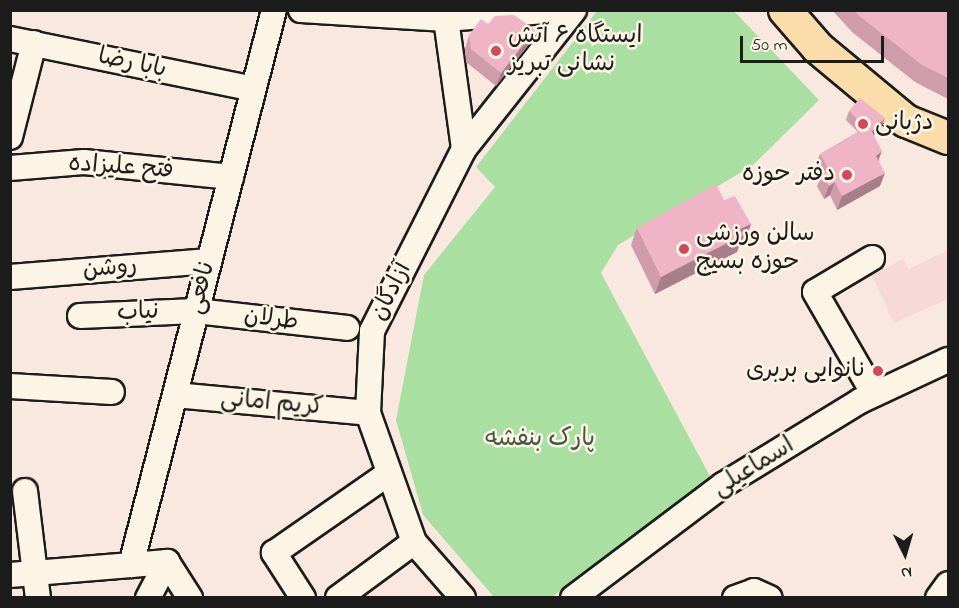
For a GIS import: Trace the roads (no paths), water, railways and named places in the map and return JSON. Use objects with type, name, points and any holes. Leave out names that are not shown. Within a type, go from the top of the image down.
[{"type":"main road","points":[[785,10],[818,48],[906,121],[948,138]]},
{"type":"street","name":"نافعی","points":[[131,565],[274,10]]},
{"type":"street","points":[[301,10],[446,19],[557,10]]},
{"type":"street","name":"آزادگان","points":[[463,597],[414,542],[368,413],[372,331],[464,149],[574,10]]},
{"type":"street","points":[[446,19],[464,149]]},
{"type":"street","name":"بابا رضا","points":[[22,41],[254,89]]},
{"type":"street","points":[[10,137],[22,41]]},
{"type":"street","name":"فتح علیزاده","points":[[10,168],[84,162],[231,177]]},
{"type":"street","points":[[872,258],[815,291],[874,394]]},
{"type":"street","name":"روشن","points":[[10,277],[209,261]]},
{"type":"street","name":"نیاب","points":[[80,316],[196,311]]},
{"type":"street","name":"طرلان","points":[[196,311],[347,328]]},
{"type":"street","name":"اسماعیلی","points":[[573,597],[723,485],[874,394],[948,360]]},
{"type":"street","points":[[10,386],[112,392]]},
{"type":"street","name":"کریم امانی","points":[[175,395],[368,413]]},
{"type":"street","points":[[303,597],[274,553],[389,472]]},
{"type":"street","points":[[25,491],[21,574],[38,597]]},
{"type":"street","points":[[338,597],[414,542]]},
{"type":"street","points":[[21,574],[167,562]]},
{"type":"street","points":[[148,597],[167,562]]},
{"type":"street","points":[[167,562],[190,597]]},
{"type":"street","points":[[938,597],[948,584]]},
{"type":"street","points":[[735,597],[754,591],[770,597]]},
{"type":"place","name":"ایستگاه ۶ آتش نشانی تبریز","points":[[496,51]]},
{"type":"place","name":"دژبانی","points":[[863,124]]},
{"type":"place","name":"دفتر حوزه","points":[[847,175]]},
{"type":"place","name":"سالن ورزشی حوزه بسیج","points":[[684,249]]},
{"type":"place","name":"نانوایی بربری","points":[[878,371]]},
{"type":"park label","name":"پارک بنفشه","points":[[540,440]]}]
